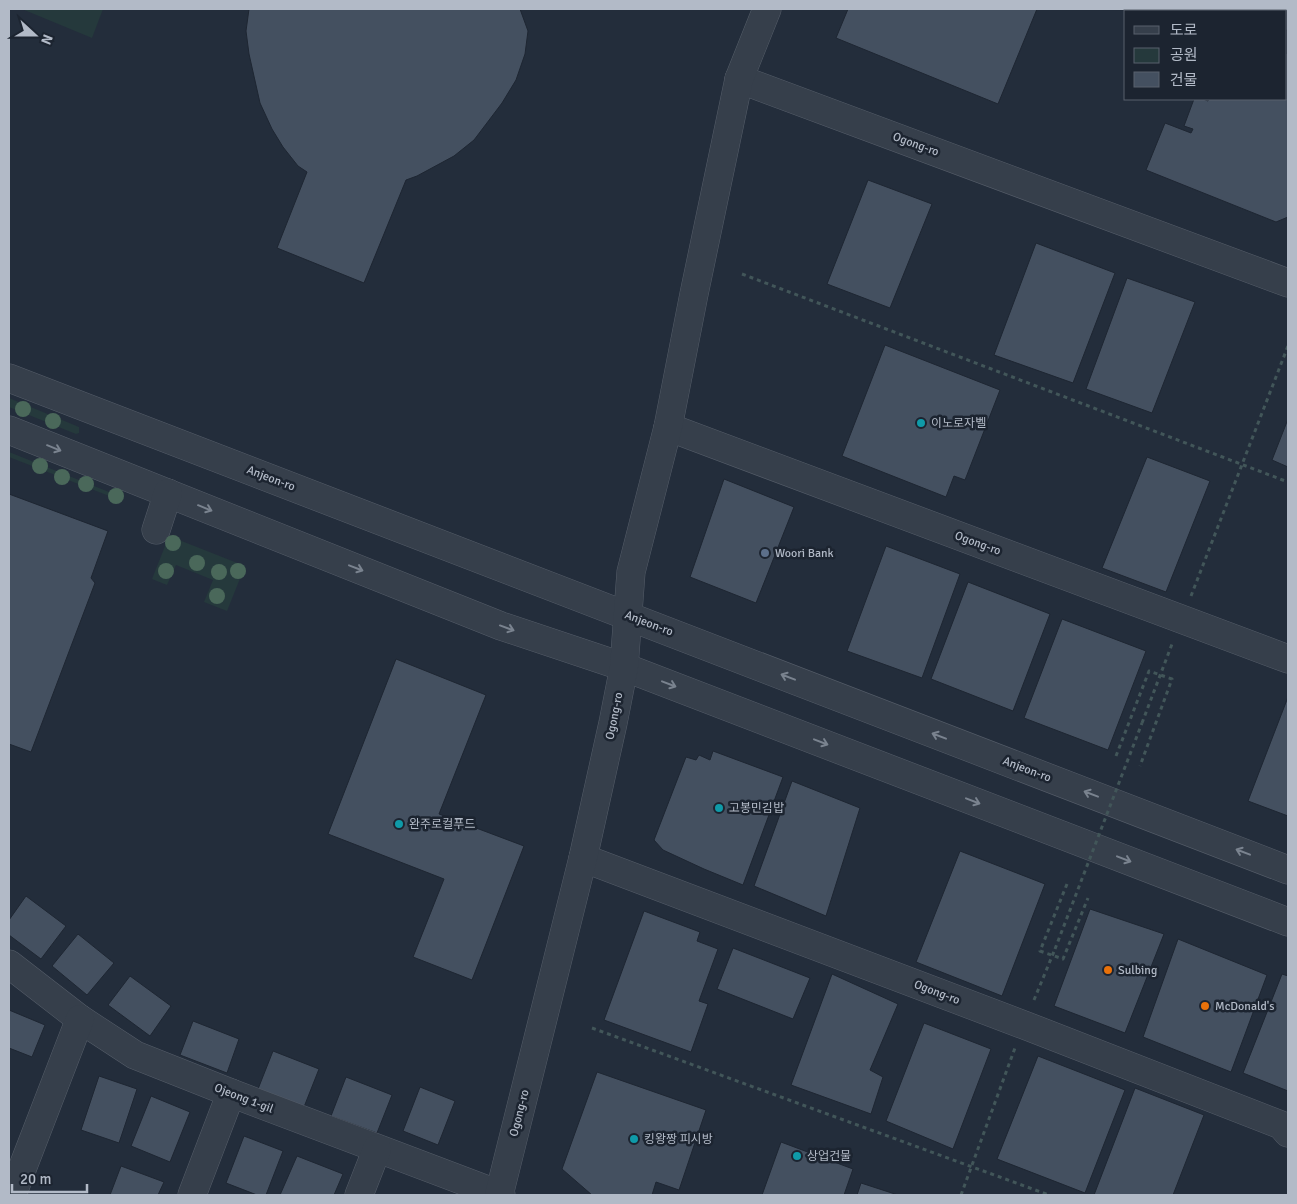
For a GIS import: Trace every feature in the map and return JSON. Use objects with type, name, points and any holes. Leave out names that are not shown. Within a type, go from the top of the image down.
[{"type":"street","name":"Ogong-ro","points":[[499,1195],[583,858],[624,667],[631,572],[668,427],[739,79],[767,9]]},
{"type":"street","name":"Ogong-ro","points":[[739,79],[1288,284]]},
{"type":"street","name":"Anjeon-ro","points":[[9,378],[1288,870]]},
{"type":"street","name":"Ogong-ro","points":[[668,427],[1288,659]]},
{"type":"street","points":[[9,430],[501,626],[624,667],[1288,922]]},
{"type":"street","points":[[156,530],[168,493]]},
{"type":"street","name":"Ogong-ro","points":[[583,858],[1024,1025],[1281,1126],[1288,1132]]},
{"type":"street","name":"Ojeong 1-gil","points":[[9,964],[80,1019],[135,1054],[231,1093],[499,1195]]},
{"type":"street","points":[[12,1195],[80,1019]]},
{"type":"street","points":[[192,1195],[231,1093]]},
{"type":"street","points":[[359,1195],[377,1149]]},
{"type":"path","points":[[742,274],[1288,482]]},
{"type":"path","points":[[1188,604],[1288,346]]},
{"type":"path","points":[[960,1195],[1174,640]]},
{"type":"path","points":[[1116,756],[1150,671],[1172,679],[1140,766]]},
{"type":"path","points":[[1067,884],[1040,951],[1063,959],[1088,898]]},
{"type":"path","points":[[592,1028],[1049,1195]]},
{"type":"green space","points":[[22,9],[103,9],[92,38]]},
{"type":"green space","points":[[9,398],[79,427],[79,433],[76,434],[9,407]]},
{"type":"green space","points":[[9,452],[124,498],[122,501],[9,457]]},
{"type":"green space","points":[[169,536],[245,566],[227,611],[204,602],[213,580],[176,565],[167,585],[152,579]]},
{"type":"building","points":[[249,9],[520,9],[528,31],[525,54],[516,80],[502,103],[474,140],[454,156],[406,180],[364,283],[277,248],[307,172],[298,166],[283,147],[260,103],[246,31]]},
{"type":"building","points":[[848,9],[1037,9],[998,104],[836,38]]},
{"type":"building","points":[[1288,9],[1288,31],[1287,10],[1268,10]]},
{"type":"building","points":[[1288,54],[1288,217],[1276,222],[1146,170],[1165,123],[1191,133],[1193,129],[1184,126],[1194,100],[1287,100]]},
{"type":"building","points":[[868,180],[932,204],[890,308],[827,284]]},
{"type":"building","points":[[1036,243],[1115,273],[1073,383],[994,355]]},
{"type":"building","points":[[1127,278],[1195,302],[1152,413],[1086,389]]},
{"type":"building","name":"이노로자벨","points":[[885,345],[1000,390],[965,480],[954,476],[946,497],[842,456]]},
{"type":"building","points":[[1288,419],[1288,467],[1272,460]]},
{"type":"building","points":[[1147,457],[1210,481],[1166,592],[1102,568]]},
{"type":"building","points":[[724,479],[794,507],[756,603],[690,577]]},
{"type":"building","points":[[9,494],[108,531],[91,578],[95,583],[31,752],[9,744]]},
{"type":"building","points":[[886,546],[960,574],[922,678],[847,651]]},
{"type":"building","points":[[968,582],[1050,614],[1013,711],[931,679]]},
{"type":"building","points":[[1062,619],[1146,651],[1108,750],[1024,718]]},
{"type":"building","name":"완주로컬푸드","points":[[396,659],[486,695],[439,814],[524,846],[472,980],[413,957],[444,879],[328,834]]},
{"type":"building","points":[[1288,697],[1288,816],[1248,801]]},
{"type":"building","name":"고봉민김밥","points":[[713,751],[783,777],[743,885],[663,850],[654,840],[686,757],[696,760],[699,755],[710,760]]},
{"type":"building","points":[[792,781],[860,808],[826,916],[754,886]]},
{"type":"building","points":[[960,851],[1045,884],[1002,996],[916,962]]},
{"type":"building","points":[[26,896],[66,926],[41,959],[9,935],[9,920]]},
{"type":"building","name":"Sulbing","points":[[1090,909],[1164,934],[1125,1033],[1054,1006]]},
{"type":"building","points":[[644,911],[700,932],[697,941],[718,949],[699,1001],[708,1004],[691,1052],[604,1020]]},
{"type":"building","points":[[78,934],[114,963],[87,995],[52,966]]},
{"type":"building","name":"McDonald's","points":[[1178,939],[1267,975],[1231,1072],[1143,1037]]},
{"type":"building","points":[[733,948],[810,978],[793,1019],[717,989]]},
{"type":"building","points":[[832,974],[898,1004],[870,1070],[883,1077],[871,1114],[791,1085]]},
{"type":"building","points":[[1282,974],[1288,976],[1288,1091],[1243,1073]]},
{"type":"building","points":[[130,976],[171,1006],[150,1036],[108,1005]]},
{"type":"building","points":[[9,1010],[45,1025],[32,1057],[9,1048]]},
{"type":"building","points":[[193,1021],[239,1039],[227,1073],[180,1055]]},
{"type":"building","points":[[924,1023],[991,1049],[953,1149],[886,1121]]},
{"type":"building","points":[[273,1051],[319,1069],[304,1107],[258,1089]]},
{"type":"building","points":[[1038,1056],[1125,1090],[1085,1193],[997,1159]]},
{"type":"building","name":"킹왕짱 피시방","points":[[597,1072],[706,1110],[679,1190],[656,1182],[652,1195],[592,1195],[562,1169]]},
{"type":"building","points":[[99,1076],[137,1089],[119,1143],[81,1130]]},
{"type":"building","points":[[346,1077],[392,1095],[377,1133],[331,1116]]},
{"type":"building","points":[[420,1087],[455,1101],[438,1145],[403,1131]]},
{"type":"building","points":[[1135,1088],[1204,1115],[1173,1195],[1094,1195]]},
{"type":"building","points":[[151,1096],[190,1112],[170,1162],[131,1146]]},
{"type":"building","points":[[244,1136],[283,1151],[266,1195],[257,1195],[226,1183]]},
{"type":"building","name":"상업건물","points":[[781,1142],[853,1169],[844,1195],[762,1195]]},
{"type":"building","points":[[297,1156],[343,1174],[334,1195],[280,1195]]},
{"type":"building","points":[[121,1166],[164,1182],[158,1195],[110,1195]]},
{"type":"building","points":[[861,1183],[898,1195],[857,1195]]},
{"type":"place","name":"이노로자벨","points":[[921,423]]},
{"type":"place","name":"Woori Bank","points":[[765,553]]},
{"type":"place","name":"고봉민김밥","points":[[719,808]]},
{"type":"place","name":"완주로컬푸드","points":[[399,824]]},
{"type":"place","name":"Sulbing","points":[[1108,970]]},
{"type":"place","name":"McDonald's","points":[[1205,1006]]},
{"type":"place","name":"킹왕짱 피시방","points":[[634,1139]]},
{"type":"place","name":"상업건물","points":[[797,1156]]}]
